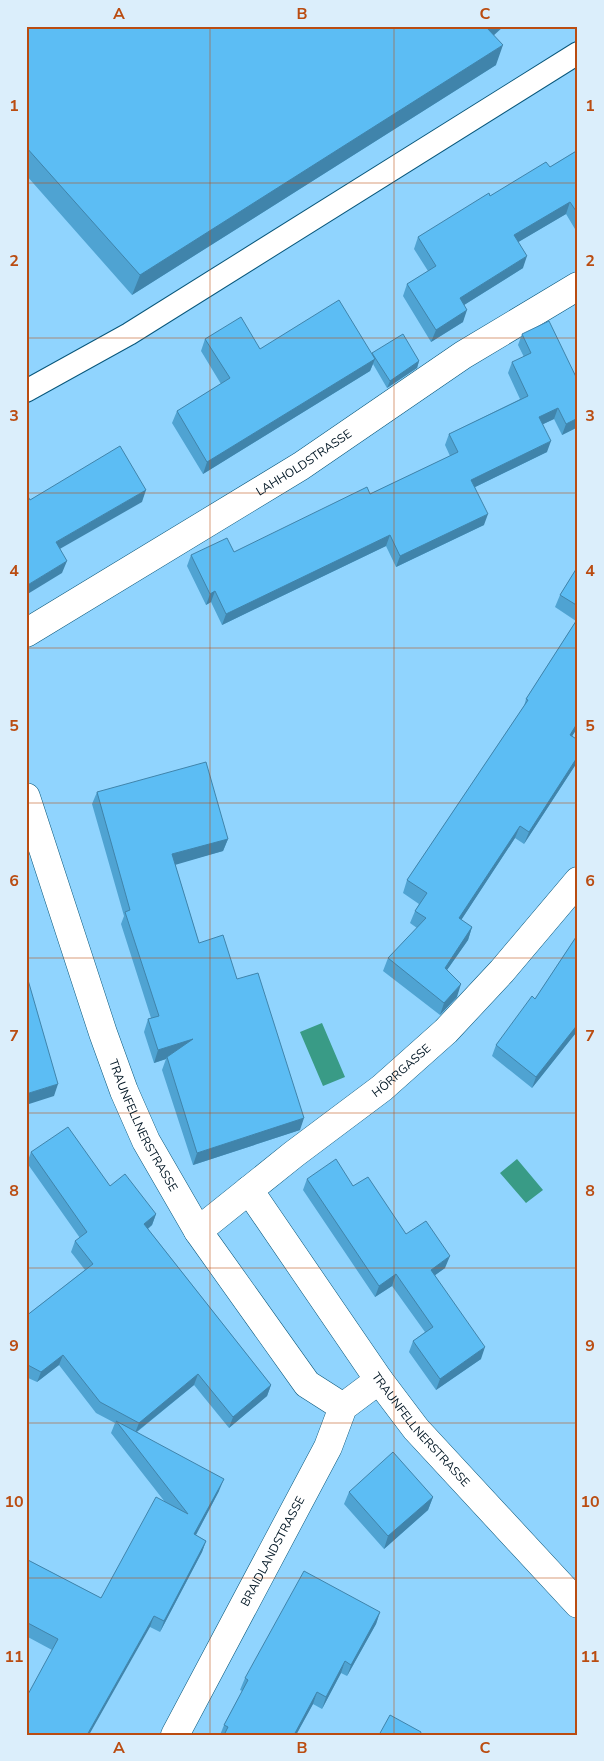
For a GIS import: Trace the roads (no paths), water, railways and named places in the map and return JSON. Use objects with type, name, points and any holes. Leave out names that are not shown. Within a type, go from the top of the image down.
[{"type":"street","name":"LAHHOLDSTRASSE","points":[[26,633],[301,466],[463,355],[578,286]]},
{"type":"street","name":"TRAUNFELLNERSTRASSE","points":[[26,797],[103,1033],[124,1091],[146,1141],[198,1232],[307,1384],[343,1406]]},
{"type":"street","name":"HÖRRGASSE","points":[[198,1232],[249,1190],[382,1088],[446,1031],[502,971],[578,881]]},
{"type":"street","name":"TRAUNFELLNERSTRASSE","points":[[249,1190],[379,1380],[416,1429],[578,1604]]},
{"type":"street","points":[[343,1406],[379,1380]]},
{"type":"street","name":"BRAIDLANDSTRASSE","points":[[174,1735],[328,1447],[343,1406]]},
{"type":"lane","points":[[26,391],[129,334],[578,53]]}]
